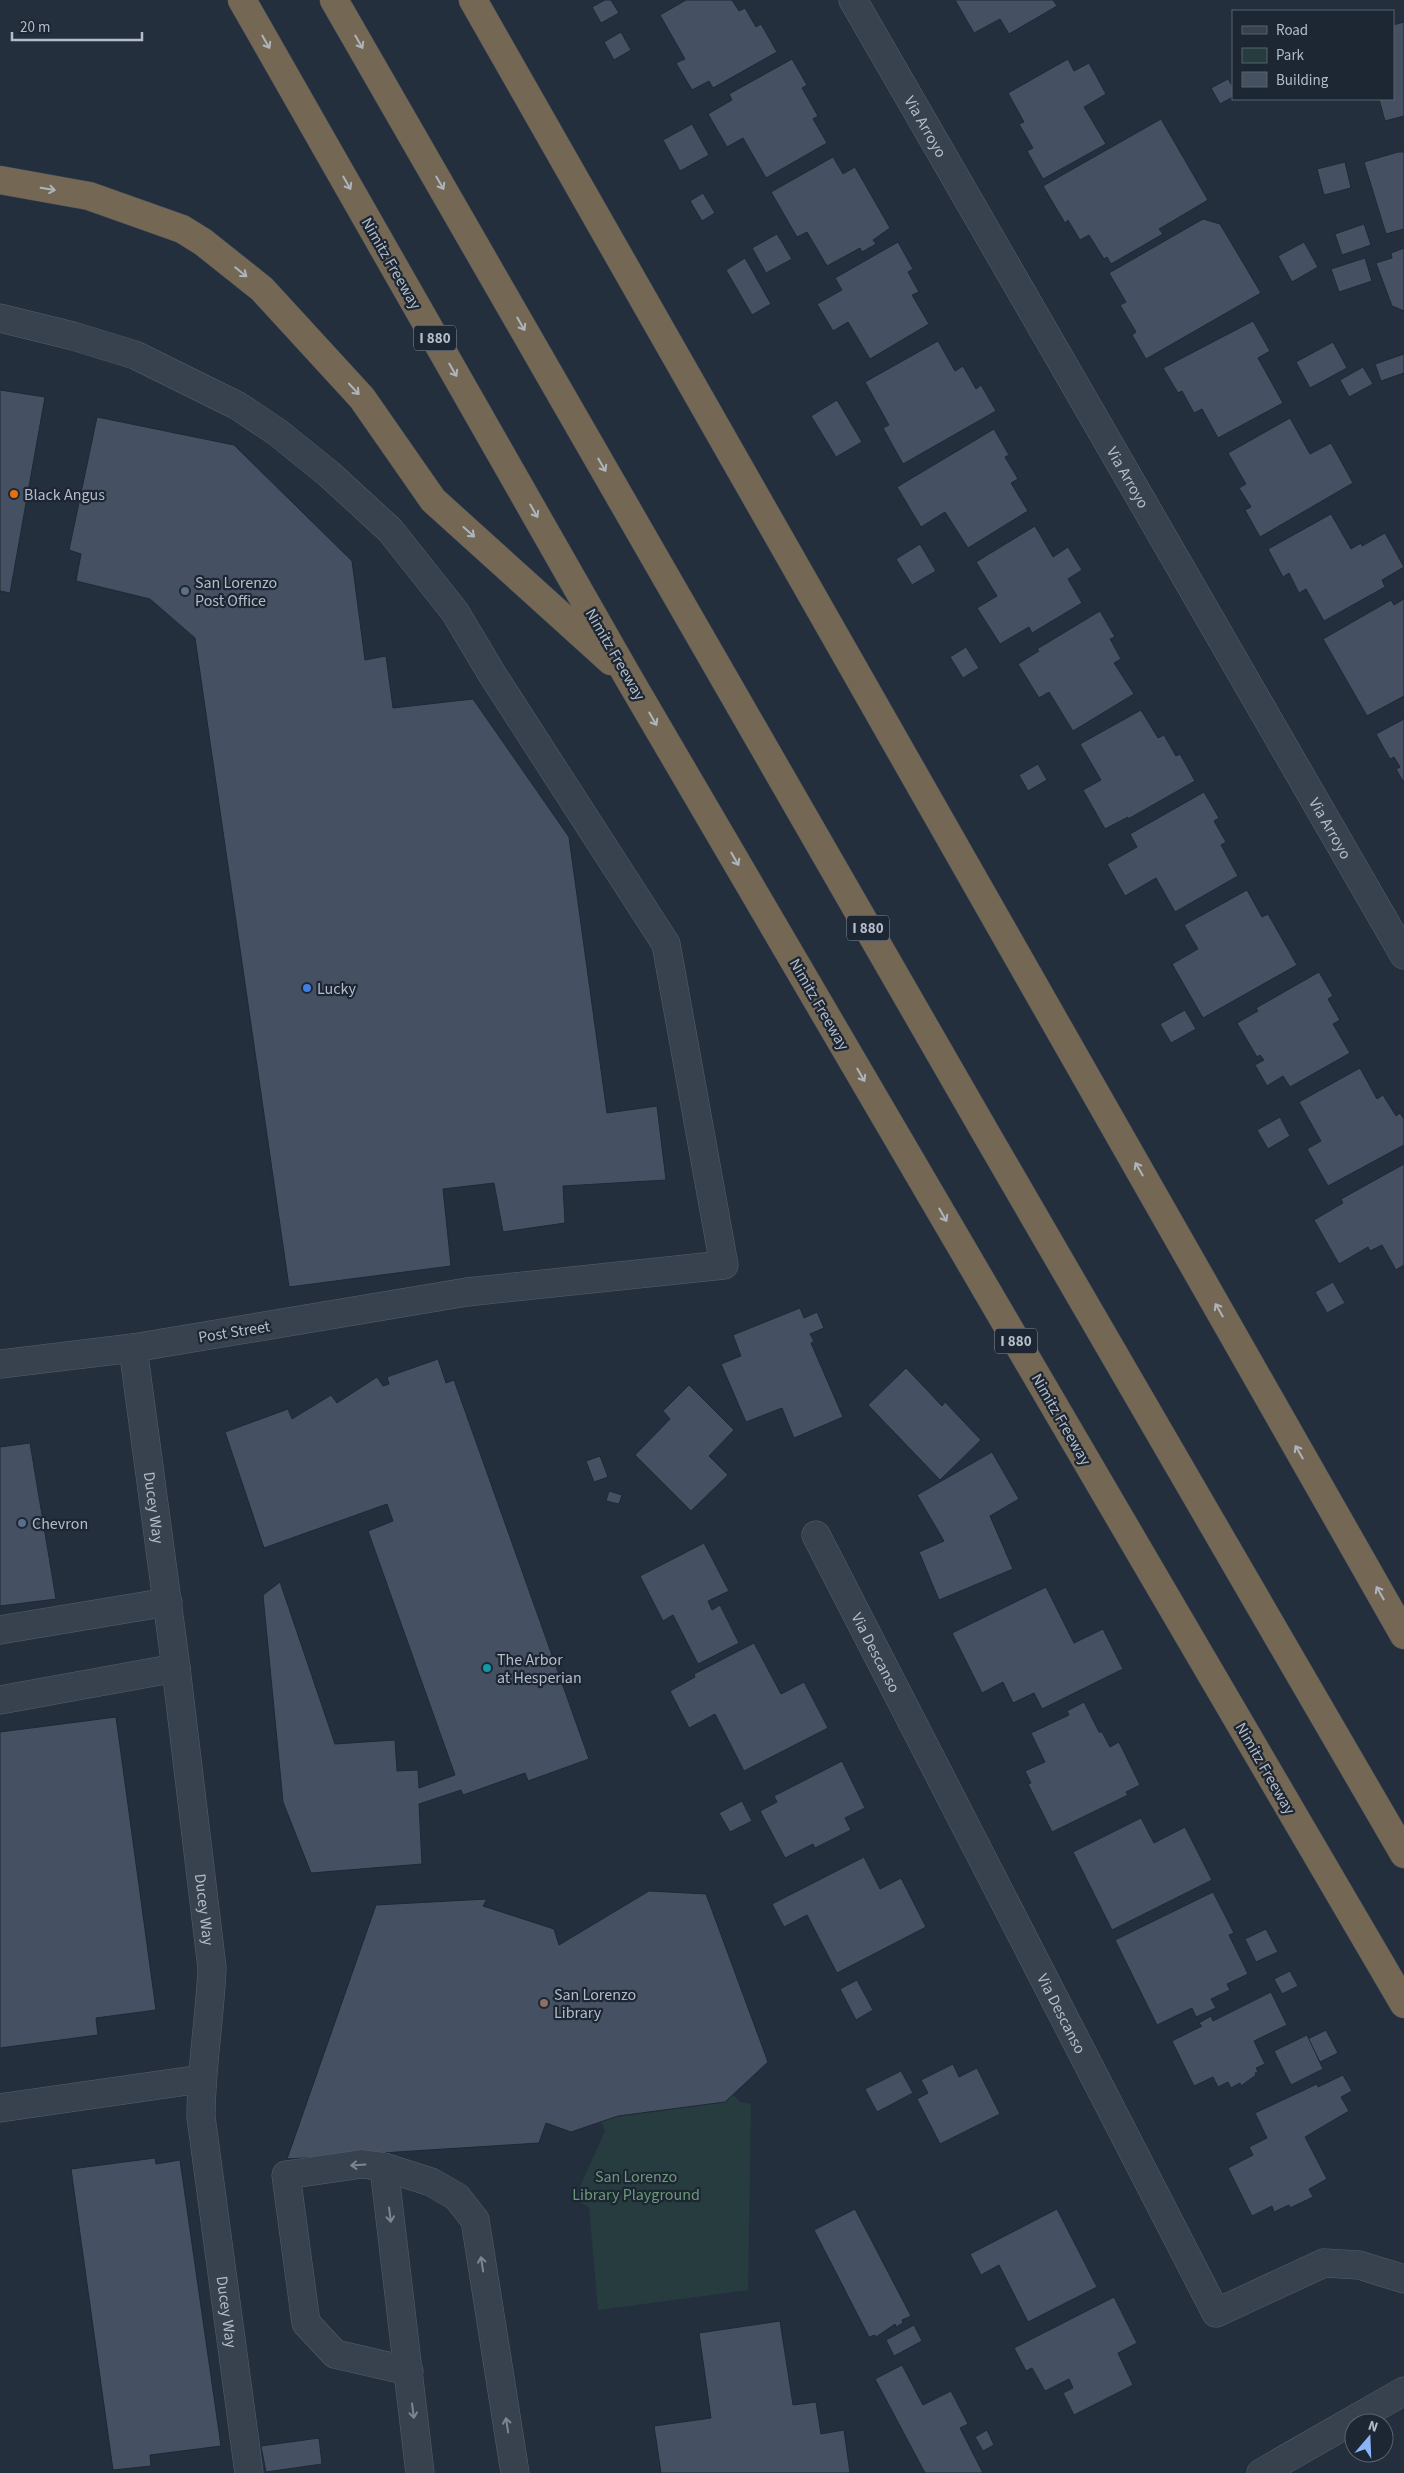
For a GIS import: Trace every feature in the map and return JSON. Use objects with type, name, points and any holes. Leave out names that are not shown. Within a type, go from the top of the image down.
[{"type":"highway","name":"Nimitz Freeway","points":[[242,0],[628,677],[1404,2004]]},
{"type":"highway","name":"I 880","points":[[334,0],[988,1137],[1404,1854]]},
{"type":"highway","points":[[473,0],[1404,1635]]},
{"type":"highway","points":[[0,180],[89,196],[182,229],[204,242],[262,290],[362,398],[433,500],[628,677]]},
{"type":"street","name":"Via Arroyo","points":[[853,0],[1404,955]]},
{"type":"street","name":"Post Street","points":[[0,318],[73,336],[135,355],[238,406],[277,432],[307,456],[390,530],[455,612],[492,674],[666,944],[724,1266],[467,1292],[133,1348],[0,1364]]},
{"type":"street","name":"Ducey Way","points":[[133,1348],[168,1602],[212,1968],[211,2002],[201,2079],[201,2116],[249,2473]]},
{"type":"street","name":"Via Descanso","points":[[816,1535],[1216,2313],[1324,2263],[1359,2265],[1404,2279]]},
{"type":"street","points":[[0,1630],[168,1602]]},
{"type":"street","points":[[0,1700],[176,1668]]},
{"type":"street","points":[[0,2108],[201,2079]]},
{"type":"street","points":[[408,2371],[335,2354],[306,2323],[286,2175],[362,2164],[384,2167],[431,2182],[457,2197],[475,2220],[515,2473]]},
{"type":"street","points":[[384,2167],[420,2473]]},
{"type":"street","points":[[1261,2473],[1404,2391]]},
{"type":"green space","name":"San Lorenzo Library Playground","points":[[733,2094],[740,2102],[751,2104],[748,2290],[598,2310],[589,2207],[574,2200],[605,2131],[601,2121],[618,2116],[725,2102]]},
{"type":"building","points":[[605,0],[611,0],[619,13],[601,23],[592,7]]},
{"type":"building","points":[[686,0],[732,0],[739,11],[745,8],[756,27],[761,24],[777,52],[713,88],[709,81],[692,90],[676,63],[685,59],[660,15]]},
{"type":"building","points":[[955,0],[1053,0],[1057,6],[1009,34],[1000,19],[974,33]]},
{"type":"building","points":[[1404,22],[1404,116],[1385,121],[1379,100],[1394,100],[1394,25]]},
{"type":"building","points":[[621,32],[631,50],[614,60],[604,42]]},
{"type":"building","points":[[792,59],[807,85],[802,88],[818,116],[813,119],[827,143],[766,178],[743,138],[727,147],[708,114],[732,100],[729,94]]},
{"type":"building","points":[[1068,59],[1074,71],[1089,63],[1106,94],[1084,107],[1106,144],[1043,179],[1027,151],[1033,148],[1019,124],[1024,122],[1008,93]]},
{"type":"building","points":[[1228,79],[1232,85],[1232,98],[1220,104],[1211,88]]},
{"type":"building","points":[[1161,119],[1208,200],[1159,229],[1163,234],[1111,264],[1107,257],[1104,259],[1089,235],[1080,240],[1068,220],[1065,223],[1043,186]]},
{"type":"building","points":[[692,124],[709,155],[680,171],[663,140]]},
{"type":"building","points":[[1404,152],[1404,229],[1386,234],[1364,162]]},
{"type":"building","points":[[833,157],[843,174],[855,167],[890,228],[873,240],[876,244],[862,252],[860,248],[827,266],[807,232],[797,237],[771,192]]},
{"type":"building","points":[[1345,162],[1351,188],[1324,195],[1317,169]]},
{"type":"building","points":[[703,193],[715,213],[702,221],[690,201]]},
{"type":"building","points":[[1203,219],[1220,224],[1261,293],[1146,359],[1132,335],[1136,332],[1120,305],[1126,302],[1109,273]]},
{"type":"building","points":[[1364,224],[1371,245],[1342,255],[1335,234]]},
{"type":"building","points":[[777,234],[792,259],[766,273],[752,248]]},
{"type":"building","points":[[898,242],[913,269],[908,272],[919,292],[912,295],[929,324],[870,359],[848,322],[833,331],[817,304],[842,290],[835,278]]},
{"type":"building","points":[[1304,242],[1318,267],[1292,282],[1278,256]]},
{"type":"building","points":[[1404,248],[1404,311],[1392,306],[1376,263],[1392,258],[1391,253]]},
{"type":"building","points":[[745,258],[771,304],[752,315],[726,270]]},
{"type":"building","points":[[1365,258],[1372,281],[1339,292],[1331,269]]},
{"type":"building","points":[[1253,321],[1270,351],[1258,358],[1283,403],[1218,438],[1202,409],[1194,413],[1182,391],[1178,393],[1163,368]]},
{"type":"building","points":[[938,341],[955,371],[963,366],[976,389],[981,385],[996,411],[903,464],[883,428],[889,425],[865,382]]},
{"type":"building","points":[[1333,342],[1347,368],[1310,388],[1296,362]]},
{"type":"building","points":[[1404,354],[1404,373],[1381,381],[1375,364]]},
{"type":"building","points":[[1363,367],[1373,384],[1349,397],[1340,380]]},
{"type":"building","name":"Black Angus","points":[[0,390],[45,397],[10,593],[0,591]]},
{"type":"building","points":[[837,400],[862,442],[836,457],[811,416]]},
{"type":"building","points":[[97,417],[234,445],[352,561],[365,660],[386,656],[393,708],[473,699],[569,837],[607,1113],[657,1106],[666,1180],[563,1186],[565,1223],[503,1232],[494,1183],[443,1189],[451,1266],[289,1287],[195,638],[150,599],[76,581],[81,554],[69,550]]},
{"type":"building","points":[[1290,418],[1310,454],[1331,443],[1353,483],[1260,537],[1245,510],[1251,507],[1239,488],[1246,484],[1228,453]]},
{"type":"building","points":[[994,429],[1009,455],[1005,457],[1018,479],[1011,483],[1028,511],[968,548],[945,512],[921,527],[897,487]]},
{"type":"building","points":[[1331,514],[1351,549],[1361,543],[1362,546],[1385,533],[1404,567],[1382,580],[1385,587],[1324,621],[1306,589],[1299,593],[1289,573],[1283,577],[1268,549]]},
{"type":"building","points":[[1035,526],[1053,557],[1068,547],[1082,570],[1068,579],[1082,603],[1032,633],[1029,627],[1000,644],[977,608],[997,596],[976,562]]},
{"type":"building","points":[[920,544],[936,571],[912,585],[896,559]]},
{"type":"building","points":[[1404,599],[1404,696],[1367,716],[1323,639],[1391,600],[1394,605]]},
{"type":"building","points":[[1100,611],[1115,637],[1110,639],[1121,659],[1114,663],[1134,694],[1073,731],[1049,692],[1039,698],[1018,664],[1039,651],[1037,649]]},
{"type":"building","points":[[966,647],[979,668],[963,678],[950,657]]},
{"type":"building","points":[[1141,710],[1158,738],[1164,735],[1176,756],[1180,754],[1195,781],[1128,819],[1128,817],[1105,829],[1083,790],[1101,780],[1080,744]]},
{"type":"building","points":[[1404,719],[1404,783],[1396,769],[1400,767],[1394,757],[1390,759],[1376,734]]},
{"type":"building","points":[[1038,764],[1047,780],[1028,791],[1019,775]]},
{"type":"building","points":[[1204,792],[1219,818],[1214,821],[1226,842],[1221,845],[1238,876],[1175,912],[1156,878],[1125,896],[1107,864],[1137,847],[1130,834]]},
{"type":"building","points":[[1247,890],[1262,917],[1268,914],[1297,965],[1203,1018],[1172,964],[1198,949],[1184,925]]},
{"type":"building","points":[[1319,972],[1333,996],[1328,999],[1340,1020],[1333,1024],[1350,1053],[1290,1087],[1283,1076],[1267,1086],[1255,1065],[1264,1060],[1260,1055],[1257,1057],[1237,1023],[1258,1011],[1256,1008]]},
{"type":"building","points":[[1185,1010],[1196,1029],[1171,1043],[1160,1024]]},
{"type":"building","points":[[1360,1068],[1377,1099],[1383,1095],[1396,1116],[1400,1113],[1404,1119],[1404,1145],[1328,1186],[1307,1149],[1321,1141],[1299,1102]]},
{"type":"building","points":[[1280,1117],[1290,1136],[1268,1149],[1257,1130]]},
{"type":"building","points":[[1404,1164],[1404,1265],[1396,1270],[1382,1245],[1370,1251],[1368,1247],[1339,1264],[1314,1220],[1343,1203],[1341,1199]]},
{"type":"building","points":[[1333,1282],[1345,1303],[1327,1313],[1315,1292]]},
{"type":"building","points":[[800,1308],[804,1318],[817,1312],[824,1328],[810,1334],[814,1341],[811,1343],[843,1417],[794,1438],[782,1408],[746,1422],[721,1364],[741,1356],[733,1335]]},
{"type":"building","name":"The Arbor at Hesperian","points":[[438,1359],[446,1383],[454,1380],[589,1759],[528,1781],[525,1773],[463,1795],[461,1790],[419,1804],[422,1864],[311,1873],[283,1802],[263,1595],[280,1582],[335,1744],[395,1740],[397,1771],[418,1770],[419,1788],[455,1775],[368,1531],[393,1521],[387,1504],[264,1548],[225,1432],[288,1409],[292,1419],[331,1395],[337,1403],[377,1377],[383,1386],[389,1384],[387,1377]]},
{"type":"building","points":[[906,1368],[942,1406],[945,1402],[981,1440],[940,1480],[868,1405]]},
{"type":"building","points":[[689,1385],[734,1430],[709,1456],[728,1475],[691,1511],[635,1455],[670,1419],[663,1411]]},
{"type":"building","name":"Chevron","points":[[30,1443],[56,1599],[0,1606],[0,1447]]},
{"type":"building","points":[[992,1452],[1019,1499],[990,1516],[1013,1569],[939,1600],[919,1552],[944,1541],[917,1495]]},
{"type":"building","points":[[600,1456],[608,1477],[594,1482],[586,1461]]},
{"type":"building","points":[[609,1491],[622,1495],[619,1504],[606,1501]]},
{"type":"building","points":[[704,1543],[729,1591],[708,1601],[712,1610],[720,1605],[739,1643],[698,1664],[673,1615],[663,1621],[640,1576]]},
{"type":"building","points":[[1046,1587],[1074,1643],[1103,1629],[1123,1669],[1042,1709],[1034,1693],[1013,1703],[1003,1682],[982,1693],[952,1633]]},
{"type":"building","points":[[754,1643],[781,1694],[804,1682],[828,1728],[744,1771],[715,1714],[689,1728],[670,1691],[695,1677],[694,1674]]},
{"type":"building","points":[[1084,1702],[1099,1732],[1102,1732],[1110,1747],[1119,1742],[1140,1785],[1126,1792],[1128,1795],[1052,1832],[1028,1784],[1031,1783],[1025,1771],[1045,1762],[1031,1733],[1069,1715],[1067,1711]]},
{"type":"building","points":[[116,1717],[156,2010],[96,2018],[98,2035],[0,2048],[0,1732]]},
{"type":"building","points":[[842,1761],[865,1808],[845,1818],[851,1830],[815,1848],[813,1844],[785,1858],[760,1811],[777,1802],[774,1796]]},
{"type":"building","points":[[742,1801],[752,1821],[730,1832],[719,1813]]},
{"type":"building","points":[[1141,1818],[1154,1843],[1185,1827],[1212,1880],[1112,1930],[1073,1852]]},
{"type":"building","points":[[864,1857],[880,1889],[901,1878],[926,1927],[837,1973],[807,1915],[784,1927],[772,1904]]},
{"type":"building","name":"San Lorenzo Library","points":[[649,1891],[706,1894],[768,2062],[725,2102],[618,2116],[571,2132],[546,2123],[539,2143],[287,2159],[376,1905],[487,1899],[483,1906],[554,1929],[559,1945]]},
{"type":"building","points":[[1213,1892],[1234,1933],[1229,1935],[1248,1974],[1227,1984],[1230,1990],[1211,1999],[1216,2008],[1196,2017],[1192,2008],[1157,2025],[1115,1940]]},
{"type":"building","points":[[1266,1929],[1278,1952],[1256,1962],[1245,1939]]},
{"type":"building","points":[[1290,1971],[1298,1986],[1282,1994],[1274,1979]]},
{"type":"building","points":[[857,1980],[873,2010],[856,2020],[840,1989]]},
{"type":"building","points":[[1271,1992],[1287,2025],[1254,2041],[1265,2064],[1256,2068],[1258,2072],[1255,2073],[1256,2075],[1241,2086],[1240,2083],[1231,2088],[1228,2082],[1218,2087],[1213,2077],[1194,2086],[1172,2041],[1202,2026],[1199,2023],[1211,2016],[1213,2021]]},
{"type":"building","points":[[1326,2030],[1338,2053],[1320,2062],[1308,2039]]},
{"type":"building","points":[[1307,2035],[1323,2069],[1291,2085],[1274,2051]]},
{"type":"building","points":[[953,2064],[959,2077],[977,2068],[1000,2114],[940,2144],[917,2099],[928,2093],[921,2080]]},
{"type":"building","points":[[901,2071],[913,2093],[877,2112],[865,2089]]},
{"type":"building","points":[[1343,2075],[1352,2091],[1341,2097],[1349,2111],[1305,2137],[1327,2179],[1309,2189],[1313,2197],[1290,2208],[1289,2205],[1274,2212],[1272,2206],[1252,2216],[1228,2168],[1253,2155],[1249,2147],[1267,2138],[1255,2113],[1317,2084],[1318,2087]]},
{"type":"building","points":[[155,2158],[156,2164],[180,2160],[221,2446],[150,2455],[151,2466],[113,2470],[71,2169]]},
{"type":"building","points":[[855,2209],[911,2316],[902,2320],[903,2323],[896,2327],[895,2324],[876,2337],[875,2335],[869,2337],[814,2230]]},
{"type":"building","points":[[1057,2209],[1097,2287],[1028,2322],[999,2265],[981,2275],[970,2254]]},
{"type":"building","points":[[1114,2297],[1137,2343],[1118,2353],[1133,2385],[1074,2415],[1063,2393],[1073,2388],[1069,2379],[1045,2391],[1032,2368],[1026,2371],[1014,2348]]},
{"type":"building","points":[[780,2321],[793,2405],[816,2402],[821,2434],[844,2430],[850,2473],[661,2473],[654,2426],[711,2418],[699,2333]]},
{"type":"building","points":[[914,2325],[922,2341],[894,2356],[886,2340]]},
{"type":"building","points":[[902,2365],[923,2405],[951,2391],[968,2424],[960,2428],[983,2473],[925,2473],[875,2379]]},
{"type":"building","points":[[987,2430],[994,2445],[983,2451],[975,2437]]},
{"type":"building","points":[[319,2438],[322,2464],[266,2472],[261,2446]]},
{"type":"place","name":"Black Angus","points":[[14,494]]},
{"type":"place","name":"San Lorenzo Post Office","points":[[185,591]]},
{"type":"place","name":"Lucky","points":[[307,988]]},
{"type":"place","name":"Chevron","points":[[22,1523]]},
{"type":"place","name":"The Arbor at Hesperian","points":[[487,1668]]},
{"type":"place","name":"San Lorenzo Library","points":[[544,2003]]}]
